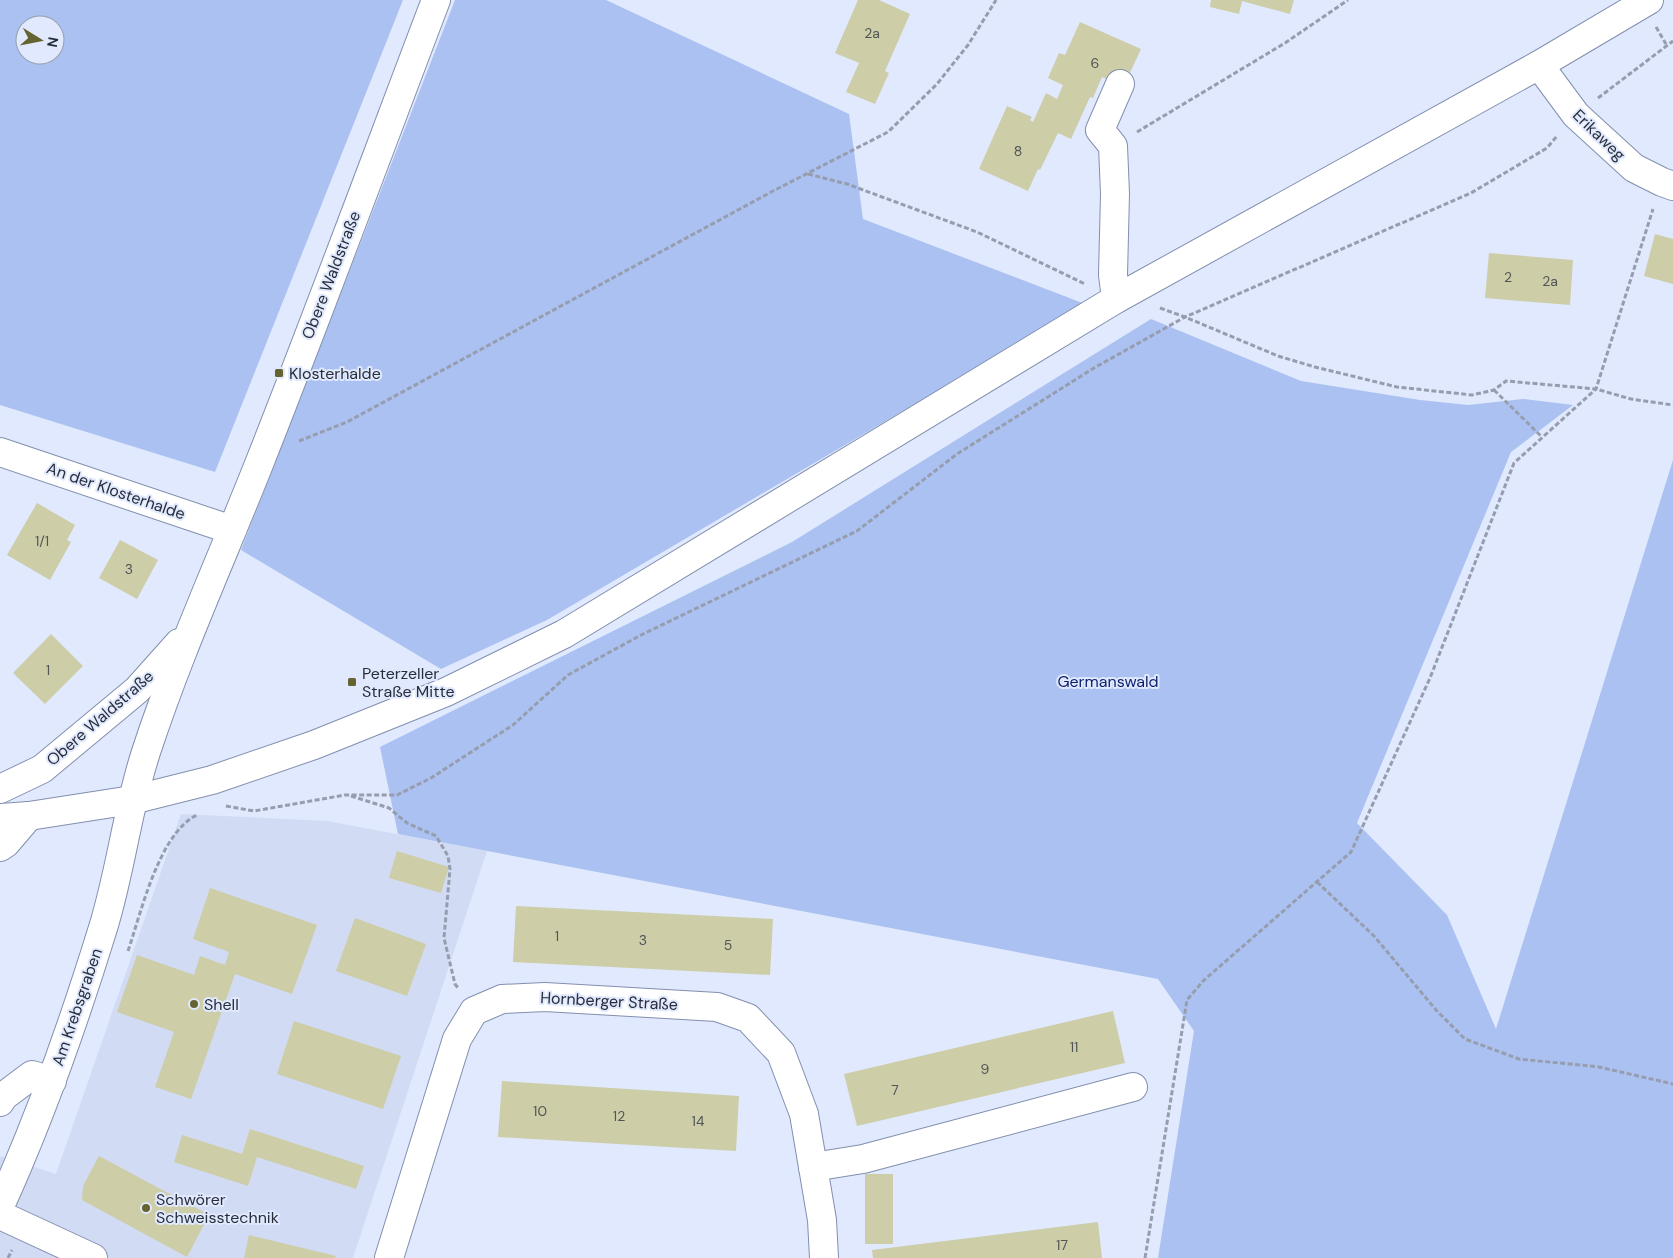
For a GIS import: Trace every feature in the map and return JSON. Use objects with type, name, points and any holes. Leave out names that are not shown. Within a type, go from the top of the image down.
[{"type":"street","name":"Obere Waldstraße","points":[[132,800],[146,752],[189,633],[259,464],[436,0]]},
{"type":"street","points":[[0,818],[29,816],[132,800],[212,780],[314,745],[446,692],[564,634],[1116,299],[1539,65],[1651,10]]},
{"type":"street","name":"Erikaweg","points":[[1539,65],[1576,115],[1634,168],[1668,184]]},
{"type":"street","points":[[1116,299],[1113,275],[1116,194],[1113,146],[1100,130],[1120,84]]},
{"type":"street","name":"An der Klosterhalde","points":[[0,452],[232,530]]},
{"type":"street","name":"Obere Waldstraße","points":[[0,789],[42,769],[137,690],[189,633]]},
{"type":"street","name":"Am Krebsgraben","points":[[0,1206],[52,1081],[104,926],[120,864],[132,800]]},
{"type":"street","points":[[0,847],[6,843],[29,816]]},
{"type":"street","name":"Hornberger Straße","points":[[474,1011],[502,999],[545,996],[717,1007],[748,1018],[781,1053],[804,1114],[822,1220],[824,1258]]},
{"type":"street","points":[[389,1258],[457,1039],[474,1011]]},
{"type":"street","points":[[0,1102],[4,1096],[32,1075],[52,1081]]},
{"type":"street","points":[[813,1167],[863,1159],[1132,1087]]},
{"type":"street","points":[[0,1215],[93,1258]]},
{"type":"path","points":[[298,442],[347,422],[764,196],[888,132],[937,84],[968,44],[996,0]]},
{"type":"path","points":[[1113,146],[1285,43],[1348,0]]},
{"type":"path","points":[[1651,10],[1666,44]]},
{"type":"path","points":[[218,805],[254,811],[345,794],[397,795],[431,778],[513,725],[568,676],[641,635],[857,531],[957,454],[1094,368],[1185,317],[1472,193],[1547,148],[1576,115],[1666,44],[1673,41]]},
{"type":"path","points":[[808,174],[847,184],[977,232],[1116,299],[1185,317],[1278,356],[1316,367],[1397,387],[1472,396],[1494,390],[1506,380],[1596,389],[1631,399],[1673,405]]},
{"type":"path","points":[[1145,1258],[1187,1000],[1203,981],[1351,852],[1430,678],[1514,463],[1596,389],[1668,184]]},
{"type":"path","points":[[1494,390],[1542,437]]},
{"type":"path","points":[[345,794],[389,808],[407,823],[436,836],[448,856],[450,869],[444,938],[455,984],[474,1011]]},
{"type":"path","points":[[127,954],[155,872],[170,839],[190,818],[204,812]]},
{"type":"path","points":[[1317,882],[1374,936],[1436,1010],[1465,1039],[1520,1059],[1599,1067],[1673,1084]]},
{"type":"shaded area","points":[[181,814],[327,821],[487,851],[353,1258],[0,1258],[0,1156],[56,1174]]},
{"type":"green space","points":[[0,0],[403,0],[215,472],[0,405]]},
{"type":"green space","points":[[455,0],[606,0],[849,114],[863,219],[1085,304],[547,620],[441,669],[241,550]]},
{"type":"green space","name":"Germanswald","points":[[1151,319],[1301,381],[1420,400],[1468,405],[1523,399],[1573,405],[1511,452],[1357,823],[1447,915],[1496,1029],[1673,460],[1673,1258],[1158,1258],[1194,1031],[1158,979],[398,834],[380,747],[792,542]]},
{"type":"building","points":[[858,0],[879,0],[910,14],[885,71],[889,73],[875,104],[846,92],[859,63],[835,53]]},
{"type":"building","points":[[1211,0],[1294,0],[1290,14],[1242,1],[1239,14],[1210,7]]},
{"type":"building","points":[[1080,22],[1141,49],[1128,77],[1115,71],[1111,81],[1102,77],[1093,98],[1090,97],[1071,139],[1058,133],[1028,191],[979,169],[1007,106],[1032,117],[1030,120],[1033,122],[1046,93],[1057,99],[1063,85],[1048,78],[1059,53],[1065,55]]},
{"type":"building","points":[[1655,234],[1673,239],[1673,284],[1644,276]]},
{"type":"building","points":[[1489,253],[1573,260],[1570,305],[1485,298]]},
{"type":"building","points":[[37,503],[75,525],[67,540],[71,542],[50,580],[7,555]]},
{"type":"building","points":[[120,540],[158,560],[137,599],[99,578]]},
{"type":"building","points":[[51,634],[83,666],[45,704],[13,673]]},
{"type":"building","points":[[397,851],[449,867],[441,893],[389,878]]},
{"type":"building","points":[[210,888],[317,925],[292,994],[235,974],[191,1099],[155,1087],[174,1032],[117,1012],[137,955],[194,975],[200,956],[225,965],[229,952],[193,939]]},
{"type":"building","points":[[516,906],[773,919],[770,975],[513,962]]},
{"type":"building","points":[[355,918],[426,944],[407,996],[336,971]]},
{"type":"building","points":[[1113,1011],[1125,1063],[857,1126],[844,1074]]},
{"type":"building","points":[[294,1021],[401,1056],[383,1109],[277,1074]]},
{"type":"building","points":[[502,1081],[739,1096],[736,1151],[498,1137]]},
{"type":"building","points":[[250,1129],[364,1166],[356,1189],[257,1157],[248,1186],[174,1162],[182,1135],[242,1154]]},
{"type":"building","name":"Schwörer Schweisstechnik","points":[[99,1156],[209,1215],[187,1257],[82,1200],[83,1186]]},
{"type":"building","points":[[865,1174],[893,1174],[893,1244],[865,1244]]},
{"type":"building","points":[[1098,1222],[1102,1258],[873,1258],[872,1250]]},
{"type":"building","points":[[249,1235],[336,1256],[335,1258],[244,1258]]},
{"type":"place","name":"Klosterhalde","points":[[279,373]]},
{"type":"place","name":"Peterzeller Straße Mitte","points":[[352,682]]},
{"type":"place","name":"Shell","points":[[194,1004]]},
{"type":"place","name":"Schwörer Schweisstechnik","points":[[146,1208]]}]
